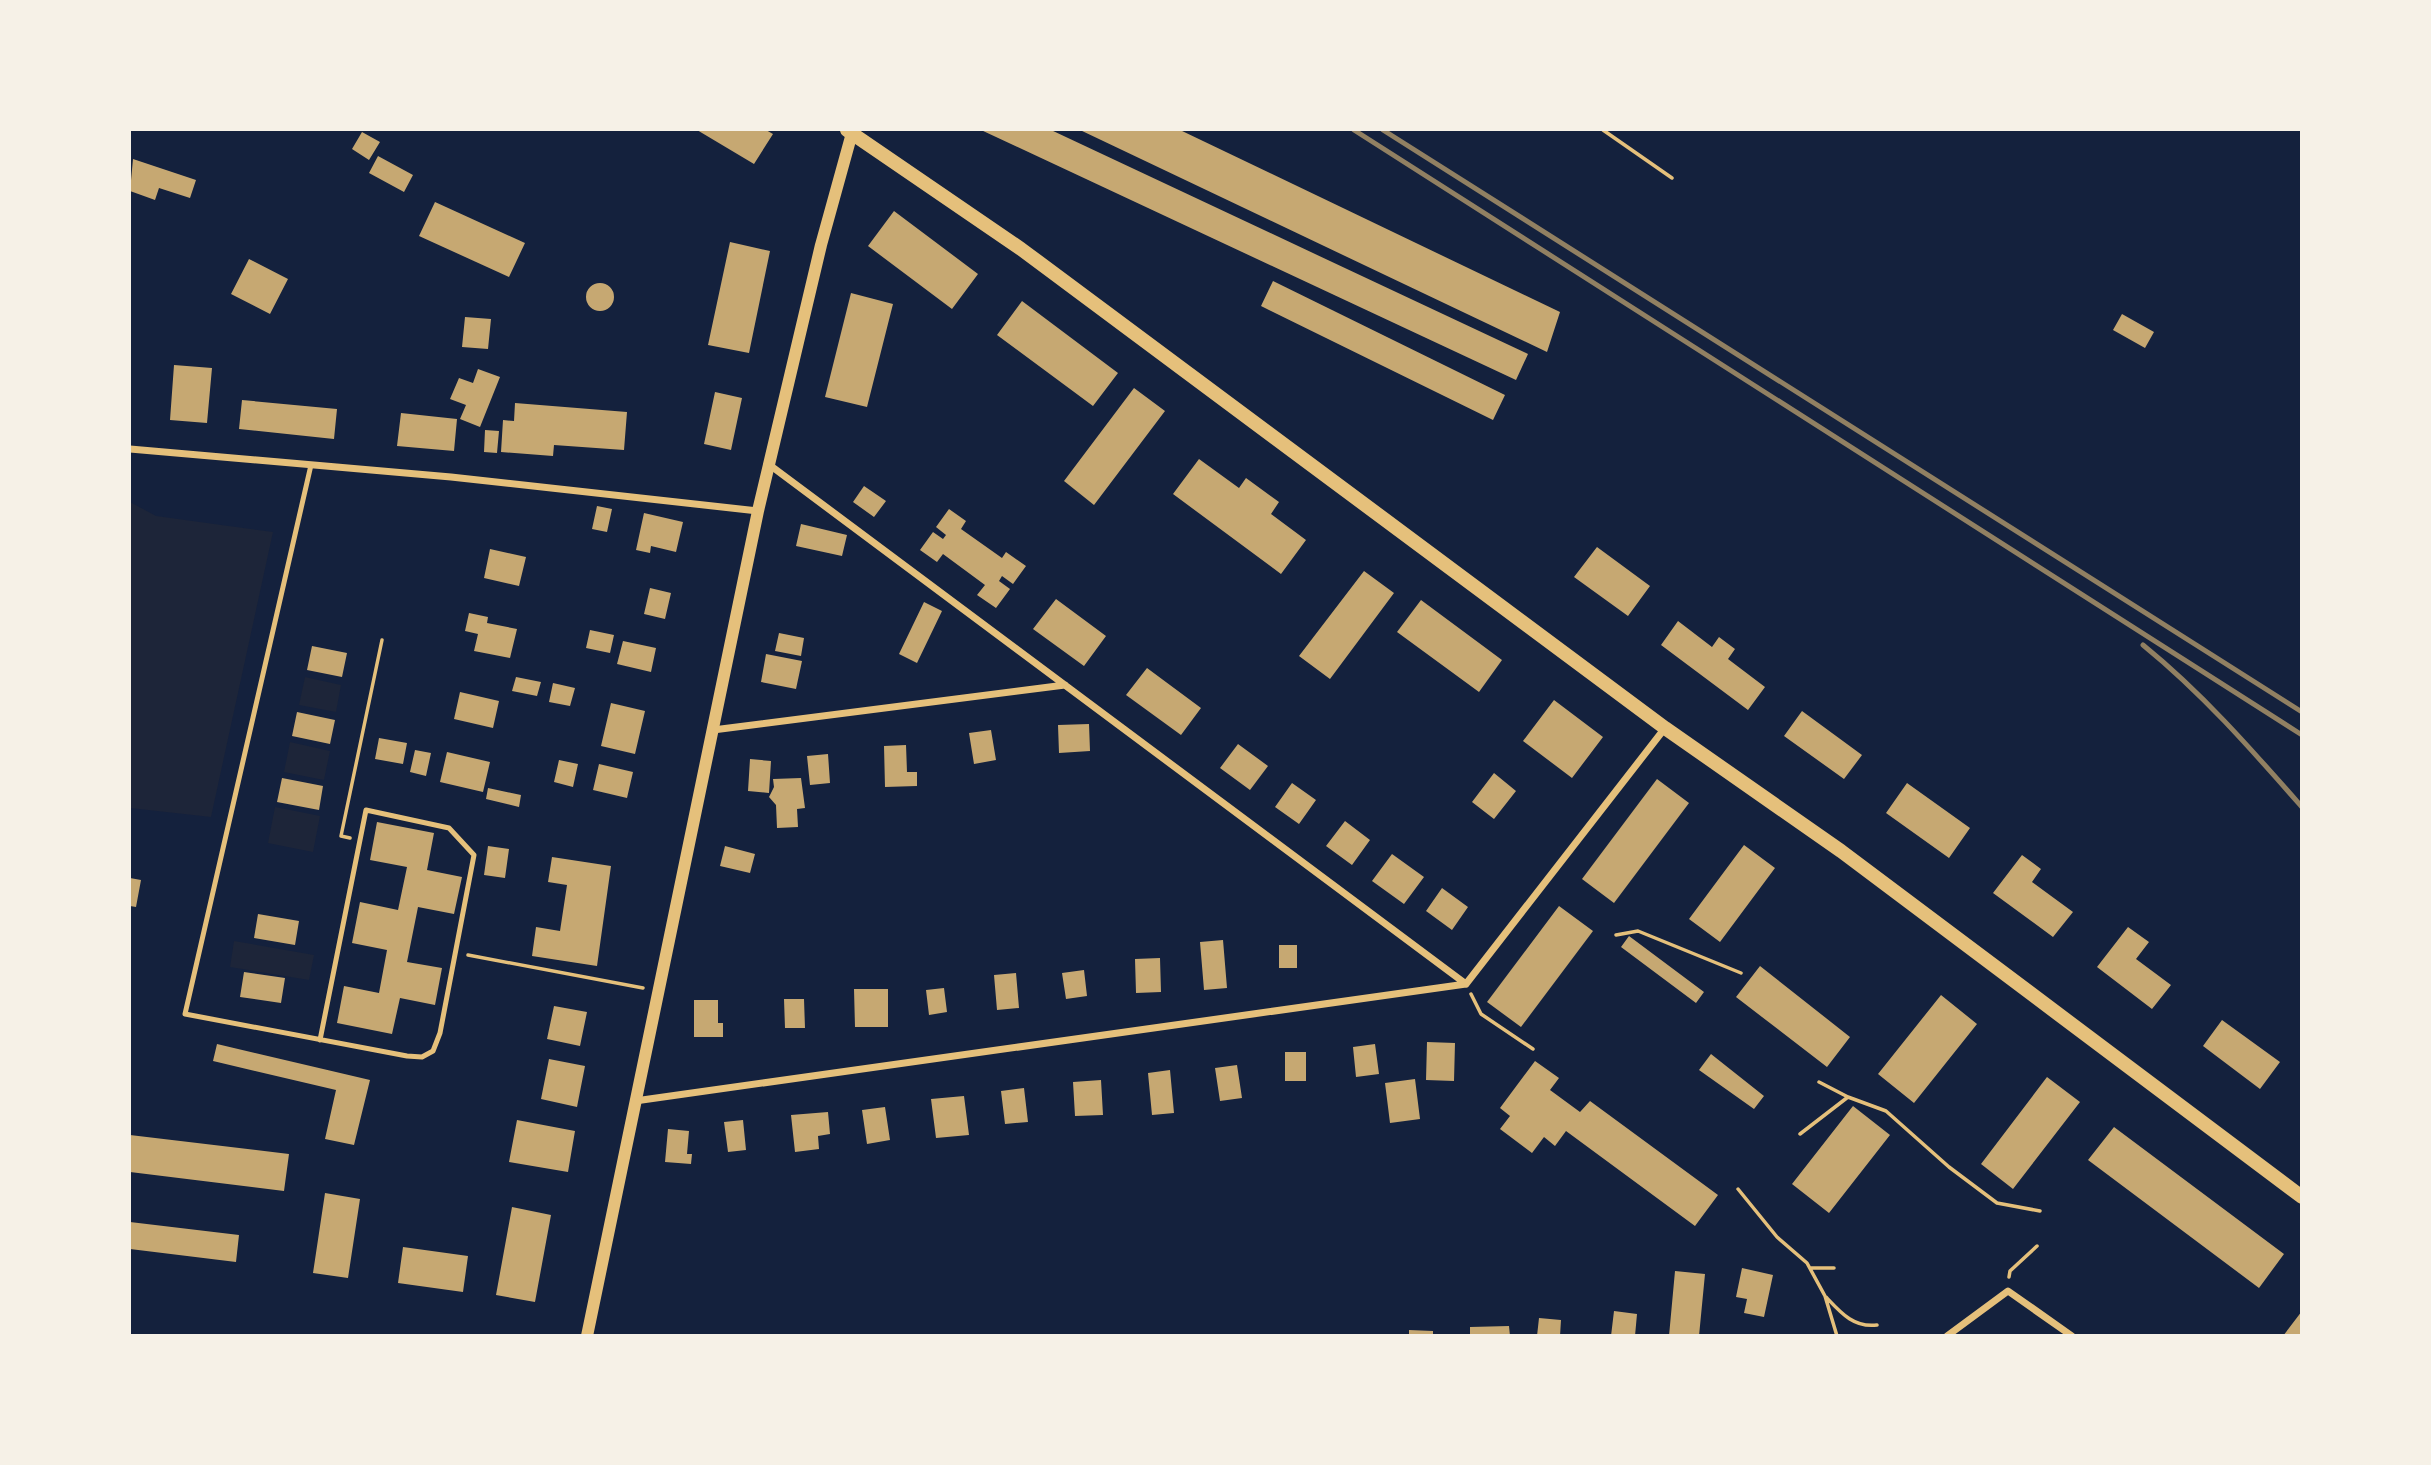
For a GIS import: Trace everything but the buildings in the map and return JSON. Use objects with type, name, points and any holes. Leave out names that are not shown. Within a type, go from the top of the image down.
[{"type":"main road","points":[[850,131],[1021,249],[1665,728],[1841,850],[2301,1197]]},
{"type":"street","points":[[587,1335],[758,511],[850,131]]},
{"type":"street","points":[[130,449],[452,477],[758,511]]},
{"type":"street","points":[[771,466],[1466,984]]},
{"type":"street","points":[[713,730],[1065,685]]},
{"type":"street","points":[[634,1101],[1466,984],[1665,728]]},
{"type":"street","points":[[1947,1335],[2008,1290],[2072,1335]]},
{"type":"lane","points":[[311,465],[185,1014],[320,1040],[407,1056],[422,1056],[433,1051],[440,1034],[474,855],[449,828],[366,810],[320,1040]]},
{"type":"path","points":[[1602,130],[1672,178]]},
{"type":"path","points":[[360,840],[341,836],[382,640]]},
{"type":"path","points":[[1616,935],[1638,931],[1741,973]]},
{"type":"path","points":[[456,952],[659,991]]},
{"type":"path","points":[[1466,984],[1481,1014],[1533,1049]]},
{"type":"path","points":[[1819,1082],[1847,1097],[1886,1111],[1949,1167],[1997,1203],[2040,1211]]},
{"type":"path","points":[[1800,1134],[1847,1097]]},
{"type":"path","points":[[1738,1189],[1777,1237],[1810,1268],[1825,1296],[1837,1335]]},
{"type":"path","points":[[2008,1290],[2010,1271],[2037,1246]]},
{"type":"path","points":[[1810,1268],[1834,1268]]},
{"type":"path","points":[[1825,1296],[1852,1321],[1866,1326],[1877,1325]]},
{"type":"shaded area","points":[[130,502],[156,516],[273,532],[211,817],[130,808]]},
{"type":"shaded area","points":[[305,677],[341,685],[336,712],[299,705]]},
{"type":"shaded area","points":[[290,742],[330,751],[324,780],[284,772]]},
{"type":"shaded area","points":[[275,807],[320,816],[313,852],[268,843]]},
{"type":"shaded area","points":[[234,941],[314,955],[309,980],[230,967]]},
{"type":"railway","points":[[1354,130],[2302,735]]},
{"type":"railway","points":[[1383,130],[2302,712]]},
{"type":"railway","points":[[2143,645],[2206,702],[2302,807]]}]
